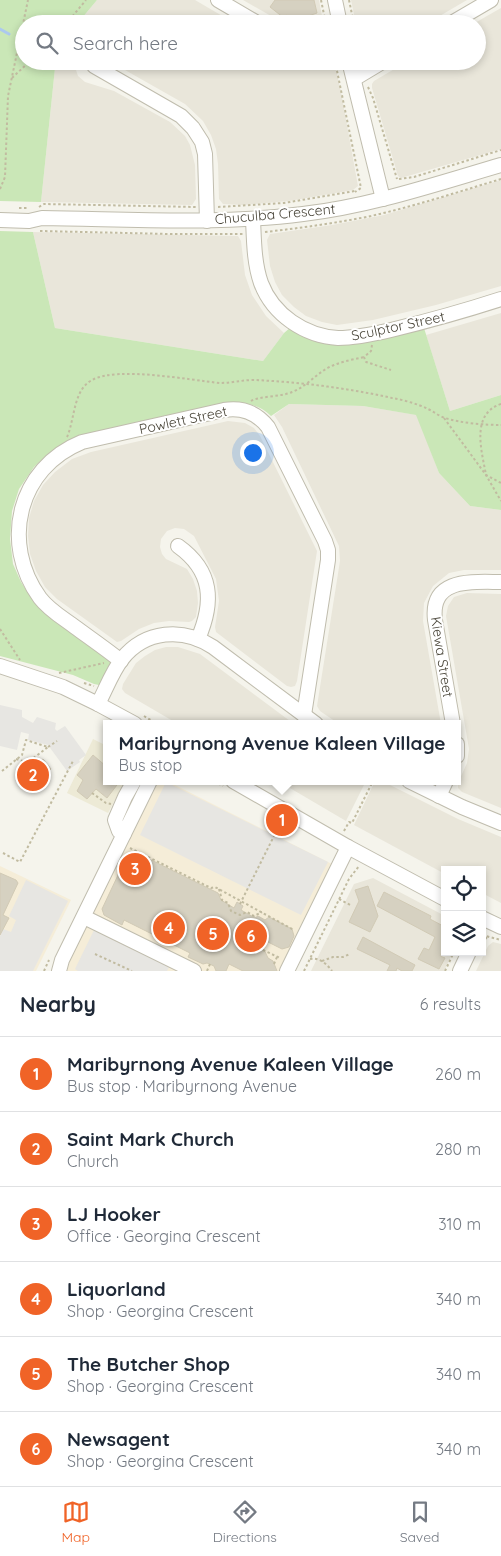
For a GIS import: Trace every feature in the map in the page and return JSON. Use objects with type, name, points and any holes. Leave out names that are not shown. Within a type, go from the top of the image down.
[{"type":"street","points":[[218,0],[244,15]]},
{"type":"street","points":[[335,0],[338,15]]},
{"type":"street","points":[[465,15],[491,0]]},
{"type":"street","points":[[101,70],[181,116],[193,128],[202,142],[205,154],[207,214]]},
{"type":"street","points":[[354,70],[358,77],[383,199]]},
{"type":"street","points":[[358,77],[369,70]]},
{"type":"street","name":"Chuculba Crescent","points":[[0,220],[28,221],[42,218],[207,214],[253,219],[305,214],[383,199],[501,164]]},
{"type":"street","name":"Chuculba Crescent","points":[[6,210],[29,213],[42,218]]},
{"type":"street","name":"Sculptor Street","points":[[253,219],[259,276],[266,294],[284,316],[300,327],[327,337],[371,340],[501,300]]},
{"type":"street","name":"Powlett Street","points":[[120,660],[41,600],[24,574],[18,555],[16,525],[24,495],[40,470],[63,451],[73,446],[92,439],[224,410],[243,410],[255,414],[272,432],[328,550],[304,715]]},
{"type":"street","points":[[178,546],[196,563],[207,585],[208,610],[198,638]]},
{"type":"street","name":"Kiewa Street","points":[[452,720],[435,620],[436,604],[444,591],[457,583],[501,582]]},
{"type":"street","points":[[98,704],[120,660],[138,644],[152,637],[175,634],[198,638],[213,647],[311,720]]},
{"type":"street","points":[[1,667],[44,680],[98,704],[127,720]]},
{"type":"street","points":[[126,841],[119,831],[115,820],[132,785]]},
{"type":"street","points":[[59,971],[62,960],[84,917],[126,841],[148,785]]},
{"type":"street","points":[[240,785],[348,847],[441,897]]},
{"type":"street","points":[[417,785],[501,823]]},
{"type":"street","points":[[439,796],[444,785]]},
{"type":"street","points":[[287,971],[348,847]]},
{"type":"street","points":[[84,917],[198,969]]},
{"type":"street","points":[[486,925],[501,927]]},
{"type":"street","points":[[460,971],[467,956]]},
{"type":"path","points":[[25,15],[28,0]]},
{"type":"path","points":[[74,15],[86,0]]},
{"type":"path","points":[[321,0],[324,15]]},
{"type":"path","points":[[348,0],[352,15]]},
{"type":"path","points":[[0,190],[5,177],[8,96],[15,62]]},
{"type":"path","points":[[12,78],[20,70]]},
{"type":"path","points":[[6,210],[33,208],[44,204],[207,214],[284,203],[357,205],[361,188],[337,70]]},
{"type":"path","points":[[358,77],[373,98],[398,179],[414,177],[501,150]]},
{"type":"path","points":[[364,347],[371,340]]},
{"type":"path","points":[[249,402],[254,399],[291,393],[307,385],[334,365],[364,357],[371,351],[371,340]]},
{"type":"path","points":[[364,357],[366,362],[391,370]]},
{"type":"path","points":[[63,451],[78,395],[85,385],[92,380],[106,375],[138,374],[222,383],[251,380],[340,389],[394,398],[427,409],[444,418],[482,424],[501,424]]},
{"type":"path","points":[[486,476],[480,442],[482,424],[485,416],[501,404]]},
{"type":"path","points":[[444,418],[486,476],[501,501]]},
{"type":"path","points":[[486,476],[501,483]]},
{"type":"path","points":[[0,629],[20,660]]},
{"type":"path","points":[[59,673],[120,660]]},
{"type":"path","points":[[2,771],[22,755],[26,740],[48,747]]},
{"type":"path","points":[[31,760],[58,741]]},
{"type":"path","points":[[16,759],[23,761]]},
{"type":"path","points":[[3,853],[20,862],[73,761]]},
{"type":"path","points":[[344,832],[349,822],[352,823],[371,785]]},
{"type":"path","points":[[92,793],[106,803],[116,804]]},
{"type":"path","points":[[240,904],[282,820]]},
{"type":"path","points":[[126,841],[134,850],[211,888],[216,887],[294,929],[296,934]]},
{"type":"path","points":[[127,853],[134,850]]},
{"type":"path","points":[[304,971],[349,879],[359,866]]},
{"type":"path","points":[[219,889],[222,900],[228,903],[231,911],[240,915],[247,912],[254,916],[263,912]]},
{"type":"path","points":[[339,899],[352,906]]},
{"type":"path","points":[[486,928],[492,937],[501,940]]},
{"type":"path","points":[[44,971],[52,954]]},
{"type":"path","points":[[95,954],[132,971]]},
{"type":"path","points":[[322,961],[350,954]]},
{"type":"path","points":[[274,964],[277,956]]},
{"type":"path","points":[[445,971],[452,956]]},
{"type":"path","points":[[310,959],[316,958],[322,961],[332,971]]},
{"type":"path","points":[[198,969],[206,971],[210,964]]},
{"type":"shaded area","points":[[97,0],[195,0],[221,15],[84,15]]},
{"type":"shaded area","points":[[243,0],[319,0],[322,15],[269,15]]},
{"type":"shaded area","points":[[351,0],[467,0],[441,15],[354,15]]},
{"type":"shaded area","points":[[501,8],[501,149],[401,178],[398,176],[372,84],[393,70],[486,70],[486,17]]},
{"type":"shaded area","points":[[55,70],[76,70],[78,76],[85,82],[114,91],[170,122],[185,136],[190,145],[195,165],[196,199],[192,205],[41,202]]},
{"type":"shaded area","points":[[125,70],[336,70],[358,186],[353,190],[289,201],[243,205],[223,204],[219,199],[218,164],[216,149],[211,135],[203,121],[185,104]]},
{"type":"shaded area","points":[[501,180],[501,286],[436,305],[373,320],[337,325],[306,316],[282,295],[275,282],[270,266],[267,240],[270,234],[384,215]]},
{"type":"shaded area","points":[[33,232],[238,236],[241,241],[245,275],[252,295],[266,316],[284,333],[263,361],[55,328]]},
{"type":"shaded area","points":[[501,313],[501,395],[450,411],[426,335]]},
{"type":"shaded area","points":[[289,404],[363,406],[417,415],[439,473],[470,506],[501,510],[501,570],[464,570],[449,573],[433,586],[424,603],[423,621],[440,720],[333,720],[320,711],[317,706],[340,561],[339,546],[282,427],[274,415]]},
{"type":"shaded area","points":[[228,421],[245,423],[254,428],[260,436],[317,551],[297,681],[295,686],[291,687],[287,686],[216,632],[219,601],[216,579],[194,536],[184,529],[175,528],[167,531],[161,539],[160,547],[166,559],[187,569],[193,579],[198,603],[196,617],[189,622],[169,621],[154,623],[139,629],[117,642],[57,599],[45,587],[36,571],[30,554],[29,518],[34,501],[43,485],[55,472],[72,459],[91,452]]},
{"type":"shaded area","points":[[467,593],[501,594],[501,808],[462,792],[458,788],[458,785],[461,785],[461,776],[467,763],[469,749],[446,616],[448,606],[454,597]]},
{"type":"shaded area","points":[[166,647],[178,647],[200,654],[289,720],[171,720],[125,693],[122,689],[136,663],[155,650]]},
{"type":"shaded area","points":[[0,705],[22,710],[22,717],[33,723],[37,717],[56,723],[55,729],[57,731],[65,726],[86,755],[67,771],[48,745],[28,740],[29,734],[21,732],[17,750],[0,746]]},
{"type":"shaded area","points":[[93,739],[103,744],[103,785],[123,785],[108,813],[67,793]]},
{"type":"shaded area","points":[[157,785],[175,785],[332,864],[279,971],[67,971],[69,960]]},
{"type":"shaded area","points":[[165,785],[172,785],[328,862],[301,915],[140,835]]},
{"type":"shaded area","points":[[285,785],[364,785],[346,821]]},
{"type":"shaded area","points":[[373,785],[390,785],[458,819],[501,837],[501,903],[486,895],[486,866],[441,866],[441,872],[354,825]]},
{"type":"shaded area","points":[[0,866],[71,900],[36,971],[0,971]]},
{"type":"shaded area","points":[[373,878],[441,914],[441,956],[451,956],[444,971],[311,971],[354,884]]},
{"type":"shaded area","points":[[26,880],[68,901],[33,971],[0,971],[0,936],[3,929],[11,932],[16,920],[9,916]]},
{"type":"shaded area","points":[[95,928],[170,965],[167,971],[78,971],[75,969]]},
{"type":"shaded area","points":[[493,942],[501,944],[501,971],[476,971],[483,956],[486,956],[488,946]]},
{"type":"green space","points":[[0,0],[97,0],[84,15],[15,15],[15,70],[55,70],[41,202],[0,201]]},
{"type":"green space","points":[[0,231],[33,232],[55,328],[263,361],[284,333],[291,327],[304,335],[424,328],[450,411],[501,395],[501,510],[470,506],[439,473],[416,415],[363,406],[289,404],[271,416],[261,408],[249,404],[224,403],[71,439],[48,454],[34,467],[19,489],[12,511],[10,539],[13,564],[21,582],[33,600],[108,657],[111,663],[105,678],[99,685],[73,675],[0,656]]},
{"type":"building","points":[[275,0],[314,0],[317,13],[311,15],[280,15],[270,7]]},
{"type":"building","points":[[93,755],[103,764],[103,785],[117,785],[107,798],[96,789],[87,799],[77,791],[83,780],[77,775]]},
{"type":"building","points":[[28,758],[34,765],[43,759],[51,769],[42,776],[48,784],[38,791],[32,784],[23,790],[16,780],[24,774],[18,765]]},
{"type":"building","points":[[135,852],[218,893],[221,900],[234,908],[237,902],[243,906],[241,910],[255,918],[258,916],[265,920],[269,917],[292,929],[294,936],[289,947],[282,949],[258,937],[268,958],[273,961],[277,971],[243,971],[229,964],[226,971],[216,971],[214,966],[207,963],[203,964],[188,957],[190,953],[124,920],[122,925],[104,915],[102,909],[128,854]]},
{"type":"building","points":[[0,873],[16,880],[18,883],[3,915],[9,918],[0,935]]},
{"type":"building","points":[[368,886],[378,916],[370,932],[349,922],[359,901],[355,890]]},
{"type":"building","points":[[384,892],[431,916],[430,919],[441,925],[440,956],[445,958],[439,969],[418,959],[424,948],[429,950],[435,937],[377,906]]},
{"type":"building","points":[[363,937],[415,965],[412,971],[402,971],[397,968],[396,971],[387,971],[390,965],[357,949]]},
{"type":"waterway","points":[[0,29],[9,34]]},
{"type":"place","name":"Saint Mark Church","points":[[33,775]]},
{"type":"place","name":"Maribyrnong Avenue Kaleen Village","points":[[282,820]]},
{"type":"place","name":"LJ Hooker","points":[[135,869]]},
{"type":"place","name":"Liquorland","points":[[169,928]]},
{"type":"place","name":"The Butcher Shop","points":[[213,934]]},
{"type":"place","name":"Newsagent","points":[[251,936]]}]
